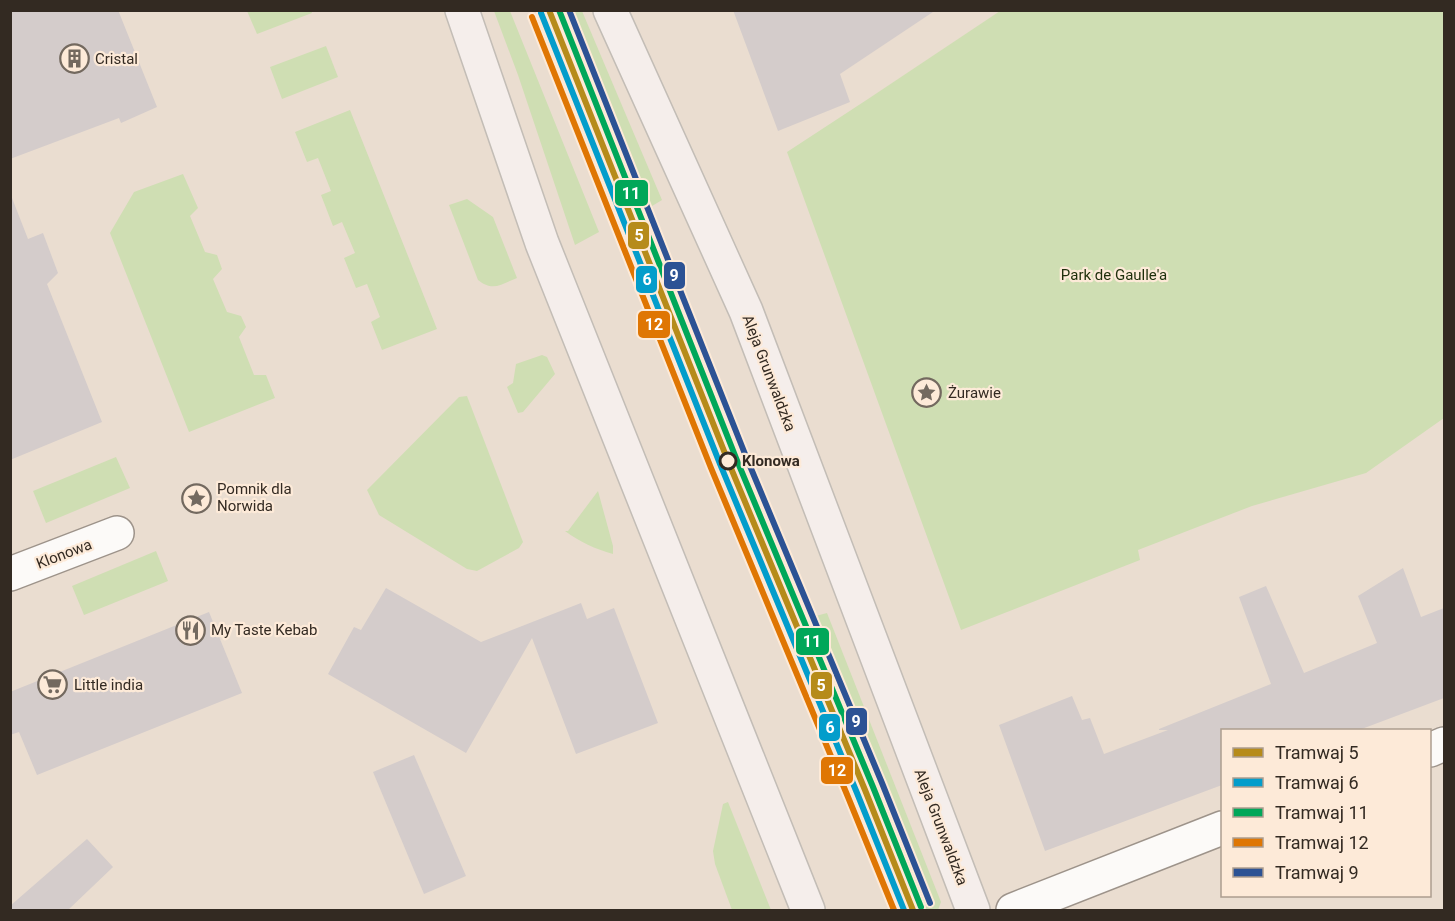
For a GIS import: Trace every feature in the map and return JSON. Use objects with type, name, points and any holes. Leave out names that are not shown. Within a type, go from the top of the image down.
[{"type":"main road","points":[[462,10],[542,243],[808,910]]},
{"type":"main road","name":"Aleja Grunwaldzka","points":[[610,10],[746,311],[973,910]]},
{"type":"street","name":"Klonowa","points":[[10,574],[117,533]]},
{"type":"street","points":[[1013,910],[1221,828]]},
{"type":"green space","points":[[311,10],[312,13],[257,34],[247,11]]},
{"type":"green space","points":[[494,11],[510,11],[599,232],[575,245],[518,75]]},
{"type":"green space","points":[[566,11],[582,11],[662,200],[642,212]]},
{"type":"green space","name":"Park de Gaulle'a","points":[[1000,11],[1444,11],[1444,418],[1366,473],[1252,506],[1138,550],[1140,560],[961,630],[787,152]]},
{"type":"green space","points":[[326,46],[338,77],[282,99],[270,67]]},
{"type":"green space","points":[[350,110],[437,329],[382,350],[371,322],[380,317],[367,284],[356,288],[344,258],[355,253],[342,222],[333,226],[321,195],[331,191],[318,158],[307,162],[295,132]]},
{"type":"green space","points":[[183,174],[198,208],[190,216],[205,252],[217,255],[222,269],[213,279],[227,312],[241,316],[246,327],[239,337],[254,375],[266,375],[275,398],[189,432],[110,233],[134,192]]},
{"type":"green space","points":[[467,199],[493,217],[517,278],[493,286],[483,284],[478,280],[449,205]]},
{"type":"green space","points":[[542,355],[547,357],[555,374],[523,412],[518,413],[507,387],[513,383],[516,364]]},
{"type":"green space","points":[[467,396],[523,542],[519,548],[477,571],[467,569],[379,515],[367,490],[459,397]]},
{"type":"green space","points":[[116,457],[130,488],[46,523],[33,491]]},
{"type":"green space","points":[[598,491],[613,546],[613,554],[588,545],[565,531],[568,531]]},
{"type":"green space","points":[[156,551],[168,581],[84,615],[72,586]]},
{"type":"green space","points":[[827,613],[941,902],[938,910],[926,910],[808,618]]},
{"type":"green space","points":[[728,802],[771,910],[732,910],[715,864],[713,851],[723,804]]},
{"type":"building","name":"Cristal","points":[[10,10],[118,10],[157,107],[121,123],[119,118],[10,159]]},
{"type":"building","points":[[733,10],[936,10],[840,74],[850,102],[778,131]]},
{"type":"building","points":[[12,198],[28,239],[43,233],[58,273],[47,284],[102,422],[10,460],[10,199]]},
{"type":"building","points":[[1403,568],[1421,617],[1444,608],[1444,698],[1362,729],[1221,729],[1221,785],[1045,851],[999,725],[1072,696],[1082,720],[1090,718],[1104,754],[1168,730],[1159,729],[1271,684],[1239,597],[1266,586],[1304,673],[1377,643],[1358,596]]},
{"type":"building","points":[[386,588],[481,642],[581,603],[587,619],[614,608],[658,723],[576,754],[532,638],[466,753],[328,674],[354,627],[361,630]]},
{"type":"building","points":[[209,612],[242,693],[37,775],[19,732],[10,735],[10,692]]},
{"type":"building","points":[[414,755],[466,876],[424,894],[373,772]]},
{"type":"building","points":[[87,839],[113,867],[68,910],[10,910],[10,906]]},
{"type":"tram line","name":"5","points":[[549,10],[728,461],[913,910]]},
{"type":"tram line","name":"11","points":[[559,10],[736,458],[921,907]]},
{"type":"tram line","name":"9","points":[[569,10],[745,454],[930,903]]},
{"type":"tram line","name":"6","points":[[541,13],[720,464],[904,910]]},
{"type":"tram line","name":"12","points":[[532,17],[711,468],[894,910]]},
{"type":"place","name":"Cristal","points":[[74,59]]},
{"type":"place","name":"Żurawie","points":[[927,393]]},
{"type":"place","name":"Klonowa","points":[[728,461]]},
{"type":"place","name":"Pomnik dla Norwida","points":[[196,498]]},
{"type":"place","name":"My Taste Kebab","points":[[190,630]]},
{"type":"place","name":"Little india","points":[[53,685]]}]
